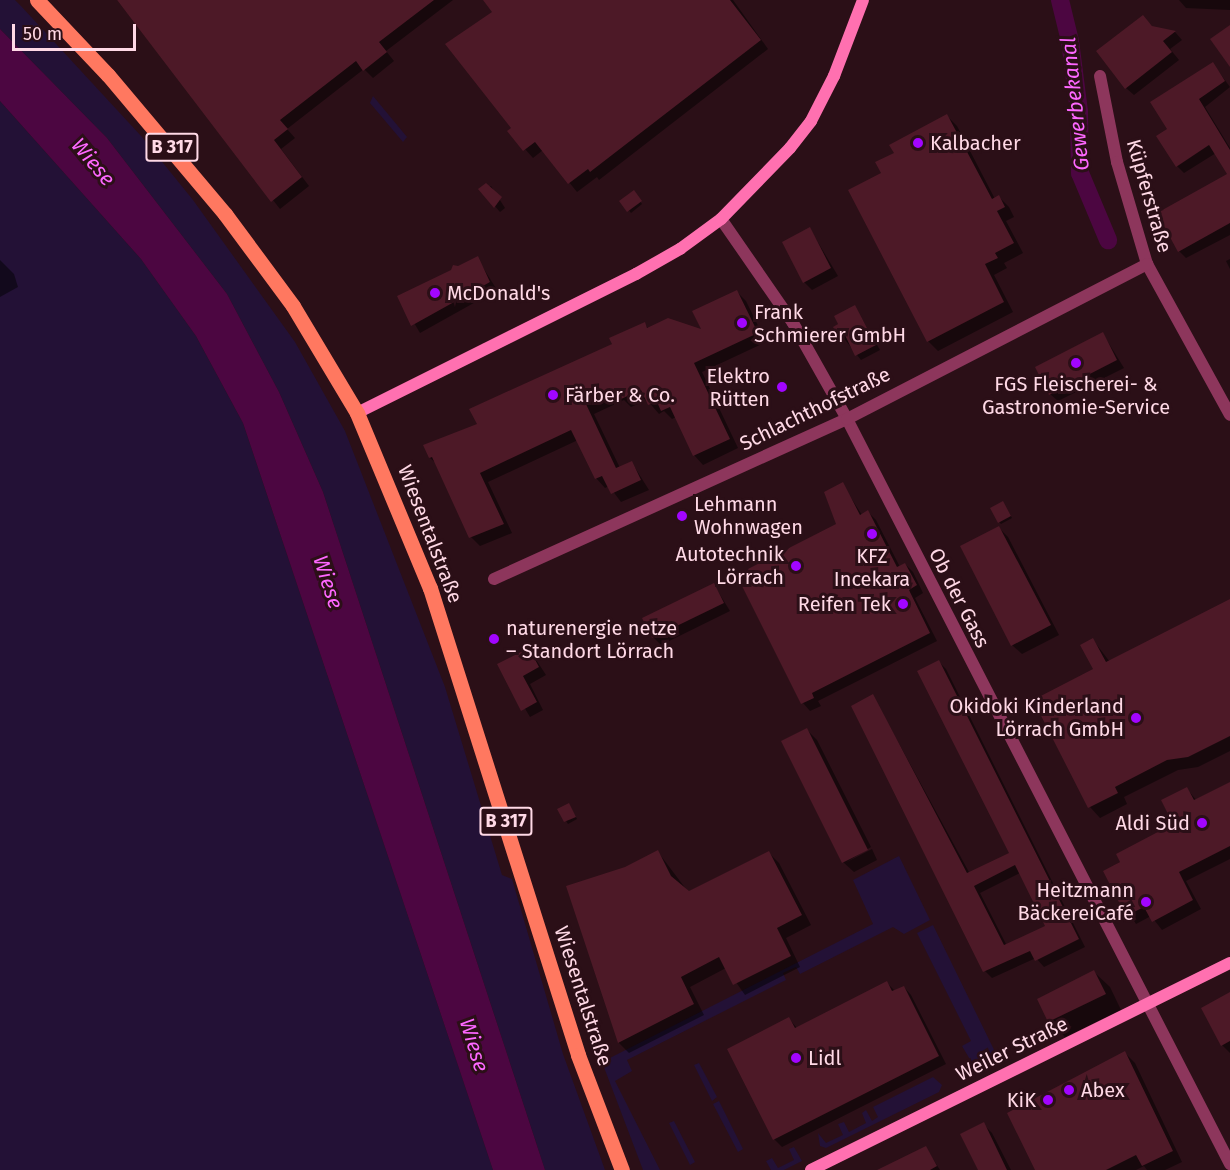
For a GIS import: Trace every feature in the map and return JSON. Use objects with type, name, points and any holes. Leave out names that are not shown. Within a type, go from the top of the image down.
[{"type":"main road","name":"Wiesentalstraße","points":[[37,0],[108,75],[225,214],[293,306],[357,413],[430,588],[578,1055],[622,1170]]},
{"type":"street","points":[[357,413],[636,274],[721,219],[777,162],[811,121],[834,76],[863,0]]},
{"type":"street","name":"Küpferstraße","points":[[1100,76],[1117,162],[1148,264],[1230,415]]},
{"type":"street","name":"Ob der Gass","points":[[721,219],[793,323],[847,419],[1230,1164]]},
{"type":"street","name":"Schlachthofstraße","points":[[494,579],[847,419],[1148,264]]},
{"type":"street","name":"Weiler Straße","points":[[811,1170],[1230,963]]},
{"type":"shaded area","points":[[0,0],[15,0],[21,6],[142,137],[193,200],[295,342],[345,431],[445,687],[502,875],[512,879],[563,1054],[605,1170],[545,1170],[323,492],[279,392],[227,294],[107,138],[0,29]]},
{"type":"shaded area","points":[[373,96],[407,137],[403,142],[370,103]]},
{"type":"shaded area","points":[[0,101],[141,259],[196,336],[243,423],[493,1170],[0,1170]]},
{"type":"shaded area","points":[[899,856],[930,920],[904,934],[893,927],[800,974],[796,967],[783,973],[786,980],[627,1060],[632,1071],[615,1081],[660,1170],[643,1170],[602,1062],[873,924],[853,880]]},
{"type":"shaded area","points":[[933,925],[1000,1062],[978,1073],[962,1046],[971,1041],[917,933]]},
{"type":"shaded area","points":[[699,1063],[717,1097],[712,1101],[694,1065]]},
{"type":"shaded area","points":[[933,1077],[942,1085],[939,1092],[826,1148],[820,1146],[818,1133],[826,1143],[843,1135],[838,1124],[844,1122],[849,1132],[866,1123],[862,1113],[866,1110],[872,1121],[878,1117],[873,1107]]},
{"type":"shaded area","points":[[719,1101],[743,1149],[738,1152],[713,1104]]},
{"type":"shaded area","points":[[674,1121],[695,1162],[690,1165],[669,1123]]},
{"type":"shaded area","points":[[794,1147],[802,1161],[784,1170],[771,1170],[766,1161],[772,1158],[778,1168],[794,1160],[789,1149]]},
{"type":"water","name":"Wiese","points":[[0,29],[107,138],[227,294],[279,392],[323,492],[545,1170],[493,1170],[243,423],[196,336],[141,259],[0,101]]},
{"type":"building","points":[[117,0],[434,0],[379,42],[387,52],[363,71],[356,61],[280,120],[288,129],[274,140],[302,177],[271,202]]},
{"type":"building","points":[[483,0],[730,0],[761,40],[590,172],[588,169],[568,184],[535,142],[523,151],[507,131],[511,128],[445,44],[492,12]]},
{"type":"building","points":[[1143,15],[1152,26],[1176,31],[1163,41],[1172,52],[1125,89],[1096,51]]},
{"type":"building","points":[[1230,25],[1230,67],[1210,39]]},
{"type":"building","points":[[1213,62],[1225,81],[1199,99],[1230,150],[1230,223],[1178,252],[1157,213],[1227,174],[1209,145],[1176,167],[1156,136],[1167,129],[1150,102]]},
{"type":"building","points":[[947,114],[992,199],[999,195],[1005,207],[997,211],[1014,243],[995,253],[998,258],[985,264],[1004,302],[927,342],[848,190],[881,173],[875,162],[894,153],[889,145]]},
{"type":"building","points":[[486,183],[502,197],[494,208],[478,189]]},
{"type":"building","points":[[634,190],[642,201],[627,212],[619,201]]},
{"type":"building","points":[[810,227],[831,268],[803,283],[782,242]]},
{"type":"building","name":"McDonald's","points":[[478,256],[490,282],[411,326],[397,296],[451,270],[453,265],[458,266]]},
{"type":"building","name":"Färber & Co.","points":[[737,290],[758,333],[694,363],[730,439],[693,456],[670,407],[661,411],[657,402],[648,405],[641,390],[621,399],[617,390],[586,404],[616,468],[632,461],[641,480],[611,494],[602,476],[595,479],[571,430],[480,473],[504,524],[469,538],[432,457],[429,458],[423,445],[477,424],[469,409],[612,344],[609,338],[645,322],[647,328],[668,318],[701,329],[692,311]]},
{"type":"building","points":[[855,305],[876,345],[855,356],[845,335],[839,338],[833,327],[838,324],[834,316]]},
{"type":"building","name":"FGS Fleischerei- & Gastronomie-Service","points":[[1103,332],[1117,360],[1049,395],[1035,367]]},
{"type":"building","points":[[843,482],[860,515],[868,510],[897,567],[905,563],[917,585],[909,590],[930,633],[812,693],[814,698],[801,704],[742,586],[754,580],[748,569],[836,524],[824,492]]},
{"type":"building","points":[[1003,501],[1011,516],[998,523],[990,508]]},
{"type":"building","points":[[999,526],[1051,625],[1011,646],[960,546]]},
{"type":"building","points":[[714,583],[724,603],[652,638],[642,618]]},
{"type":"building","name":"Okidoki Kinderland Lörrach GmbH","points":[[1230,599],[1230,736],[1188,757],[1167,760],[1115,787],[1118,793],[1088,808],[1033,700],[1093,669],[1080,645],[1093,638],[1106,662]]},
{"type":"building","points":[[529,648],[539,667],[523,676],[537,702],[521,711],[497,664]]},
{"type":"building","points":[[939,660],[1079,939],[1035,961],[1030,951],[983,972],[851,706],[873,694],[967,873],[1009,853],[917,671]],"holes":[[[1015,865],[1045,926],[1004,945],[974,886]]]},
{"type":"building","points":[[807,728],[868,850],[842,863],[781,741]]},
{"type":"building","points":[[1230,782],[1230,846],[1179,872],[1193,900],[1152,922],[1144,907],[1126,916],[1103,871],[1120,862],[1116,854],[1173,824],[1161,800],[1187,787],[1194,800]]},
{"type":"building","points":[[569,803],[576,817],[564,822],[557,809]]},
{"type":"building","points":[[658,850],[671,876],[689,891],[769,851],[802,915],[777,928],[791,956],[733,985],[719,957],[681,977],[694,1004],[618,1043],[566,886],[625,867]]},
{"type":"building","points":[[1094,970],[1106,994],[1048,1022],[1037,999]]},
{"type":"building","points":[[887,981],[892,991],[904,986],[939,1056],[773,1140],[727,1049],[789,1017],[795,1028]]},
{"type":"building","points":[[1230,992],[1230,1041],[1221,1046],[1201,1008]]},
{"type":"building","points":[[1125,1051],[1173,1151],[1142,1166],[1136,1155],[1106,1170],[1035,1170],[1007,1113]]},
{"type":"building","points":[[984,1122],[1007,1170],[978,1170],[960,1134]]},
{"type":"building","points":[[926,1146],[937,1166],[930,1170],[877,1170]]},
{"type":"waterway","name":"Gewerbekanal","points":[[1060,0],[1070,41],[1079,111],[1080,173],[1108,240]]},
{"type":"place","name":"Kalbacher","points":[[918,143]]},
{"type":"place","name":"McDonald's","points":[[435,293]]},
{"type":"place","name":"Frank Schmierer GmbH","points":[[742,323]]},
{"type":"place","name":"FGS Fleischerei- & Gastronomie-Service","points":[[1076,363]]},
{"type":"place","name":"Elektro Rütten","points":[[782,387]]},
{"type":"place","name":"Färber & Co.","points":[[553,395]]},
{"type":"place","name":"Lehmann Wohnwagen","points":[[682,516]]},
{"type":"place","name":"KFZ Incekara","points":[[872,534]]},
{"type":"place","name":"Autotechnik Lörrach","points":[[796,566]]},
{"type":"place","name":"Reifen Tek","points":[[903,604]]},
{"type":"place","name":"naturenergie netze – Standort Lörrach","points":[[494,639]]},
{"type":"place","name":"Okidoki Kinderland Lörrach GmbH","points":[[1136,718]]},
{"type":"place","name":"Aldi Süd","points":[[1202,823]]},
{"type":"place","name":"Heitzmann BäckereiCafé","points":[[1146,902]]},
{"type":"place","name":"Lidl","points":[[796,1058]]},
{"type":"place","name":"Abex","points":[[1069,1090]]},
{"type":"place","name":"KiK","points":[[1048,1100]]}]
